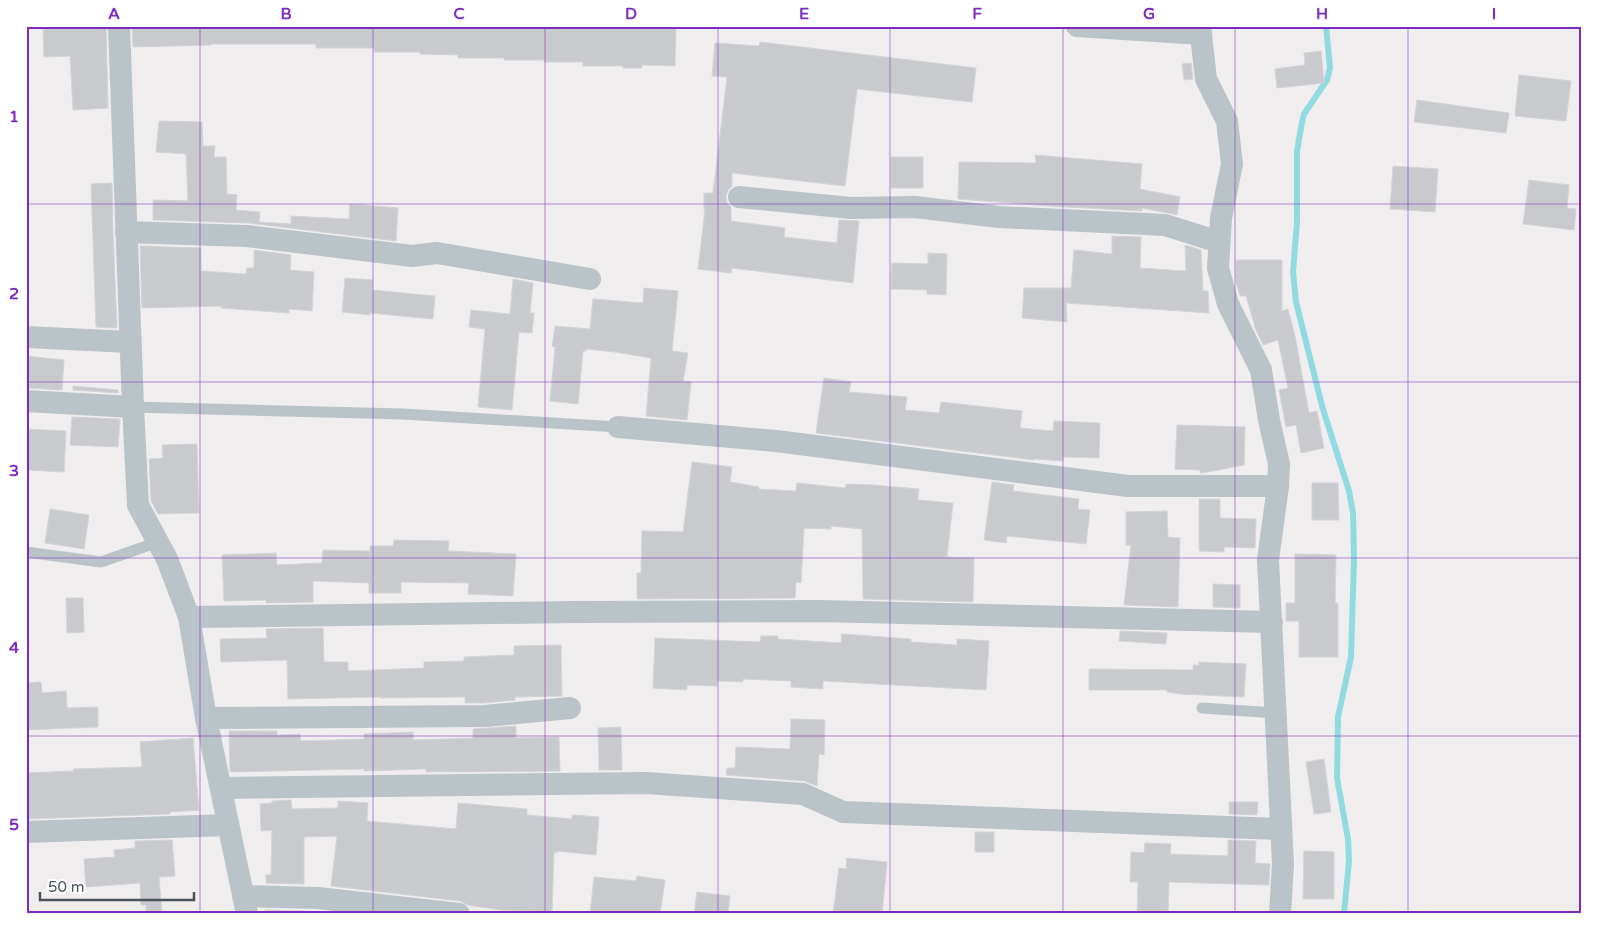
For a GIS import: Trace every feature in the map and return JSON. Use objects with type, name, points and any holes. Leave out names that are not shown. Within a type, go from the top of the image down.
[{"type":"street","points":[[119,26],[130,342],[138,505],[158,542],[189,617],[206,718],[245,905],[318,898],[459,914]]},
{"type":"street","points":[[1076,26],[1200,30],[1206,78],[1227,121],[1232,164],[1221,218],[1218,268],[1228,304],[1260,370],[1279,464],[1278,486],[1268,560],[1283,864],[1280,914]]},
{"type":"street","points":[[739,197],[851,208],[915,207],[999,217],[1166,225],[1219,242]]},
{"type":"street","points":[[126,232],[247,236],[412,256],[437,253],[590,279]]},
{"type":"street","points":[[26,337],[130,342]]},
{"type":"street","points":[[26,401],[133,407]]},
{"type":"street","points":[[618,427],[776,441],[1128,486],[1278,486]]},
{"type":"street","points":[[189,617],[820,611],[1272,622]]},
{"type":"street","points":[[206,718],[485,716],[570,708]]},
{"type":"street","points":[[221,788],[646,783],[803,794],[843,812],[1281,829]]},
{"type":"street","points":[[26,832],[228,825]]},
{"type":"lane","points":[[133,407],[403,414],[618,427]]},
{"type":"lane","points":[[26,552],[101,562],[158,542]]},
{"type":"lane","points":[[1202,708],[1276,713]]},
{"type":"building","points":[[43,26],[106,26],[108,108],[73,110],[70,56],[44,57]]},
{"type":"building","points":[[132,26],[676,26],[675,66],[642,65],[642,68],[623,68],[623,66],[583,66],[583,62],[458,58],[458,55],[420,54],[420,52],[374,52],[374,48],[316,48],[316,44],[211,44],[133,47]]},
{"type":"building","points":[[760,42],[976,68],[972,102],[857,89],[845,186],[732,173],[732,186],[726,196],[727,203],[731,207],[731,221],[785,228],[784,237],[837,243],[839,220],[859,221],[853,283],[732,268],[731,273],[698,269],[705,210],[704,193],[713,193],[727,77],[712,76],[715,43],[759,46]]},
{"type":"building","points":[[1321,51],[1324,83],[1277,88],[1275,69],[1305,65],[1304,53]]},
{"type":"building","points":[[1191,63],[1193,79],[1184,80],[1182,64]]},
{"type":"building","points":[[1519,75],[1571,81],[1566,121],[1515,116]]},
{"type":"building","points":[[1417,100],[1509,113],[1506,133],[1414,122]]},
{"type":"building","points":[[159,121],[202,122],[203,146],[215,146],[214,157],[226,157],[227,194],[237,195],[236,210],[260,212],[259,222],[291,224],[291,216],[349,219],[350,204],[398,208],[396,241],[248,223],[153,220],[153,200],[188,201],[186,154],[156,152]]},
{"type":"building","points":[[1035,155],[1142,164],[1140,189],[1180,197],[1177,215],[1142,208],[1142,211],[958,199],[959,162],[1036,163]]},
{"type":"building","points":[[891,157],[923,157],[923,188],[891,188]]},
{"type":"building","points":[[1393,166],[1438,169],[1435,212],[1390,209]]},
{"type":"building","points":[[1529,180],[1569,185],[1567,208],[1576,209],[1574,230],[1523,224]]},
{"type":"building","points":[[112,183],[117,328],[96,327],[91,184]]},
{"type":"building","points":[[1112,236],[1141,237],[1140,268],[1186,271],[1185,245],[1201,250],[1203,291],[1208,291],[1209,313],[1066,303],[1067,322],[1022,318],[1024,288],[1071,288],[1074,250],[1112,254]]},
{"type":"building","points":[[140,246],[201,248],[201,271],[246,274],[247,268],[254,268],[254,250],[291,255],[290,270],[314,272],[312,311],[289,309],[289,313],[221,308],[221,306],[142,308]]},
{"type":"building","points":[[928,253],[947,254],[946,295],[927,294],[927,290],[891,289],[892,263],[928,264]]},
{"type":"building","points":[[1236,260],[1282,260],[1282,311],[1288,309],[1295,336],[1309,413],[1317,411],[1324,448],[1301,453],[1296,425],[1286,427],[1279,390],[1288,388],[1278,340],[1263,345],[1256,330],[1246,296],[1240,296],[1236,282]]},
{"type":"building","points":[[345,278],[373,280],[372,290],[435,296],[433,319],[342,312]]},
{"type":"building","points":[[513,279],[533,283],[530,313],[534,313],[532,333],[519,332],[512,410],[478,407],[485,329],[469,327],[471,310],[510,314]]},
{"type":"building","points":[[644,288],[678,291],[672,351],[688,353],[683,381],[691,382],[687,420],[646,416],[651,358],[615,352],[586,349],[586,351],[583,351],[578,404],[550,401],[555,347],[552,346],[555,326],[590,329],[593,299],[643,303]]},
{"type":"building","points":[[26,356],[64,360],[62,390],[26,388]]},
{"type":"building","points":[[824,378],[851,382],[849,392],[907,397],[905,410],[939,413],[941,402],[1022,411],[1020,428],[1053,431],[1054,421],[1100,423],[1099,458],[1063,457],[1063,461],[1034,460],[816,433]]},
{"type":"building","points":[[73,386],[118,390],[118,393],[73,390]]},
{"type":"building","points":[[72,417],[120,419],[118,447],[70,445]]},
{"type":"building","points":[[1177,425],[1245,427],[1244,465],[1203,473],[1200,473],[1200,470],[1175,469]]},
{"type":"building","points":[[26,429],[66,431],[64,472],[26,470]]},
{"type":"building","points":[[197,444],[199,513],[158,514],[151,501],[149,459],[163,458],[162,445]]},
{"type":"building","points":[[692,462],[732,467],[730,482],[759,487],[759,489],[796,491],[797,483],[845,488],[846,484],[873,485],[919,489],[918,500],[953,503],[947,557],[974,558],[973,602],[863,599],[862,529],[831,526],[831,529],[804,528],[801,583],[796,582],[795,598],[637,599],[637,573],[641,573],[642,531],[683,532]]},
{"type":"building","points":[[992,482],[1014,485],[1013,491],[1079,499],[1078,509],[1090,510],[1086,544],[1007,536],[1006,543],[984,540]]},
{"type":"building","points":[[1312,483],[1338,483],[1339,520],[1312,520]]},
{"type":"building","points":[[1199,499],[1220,499],[1220,518],[1256,519],[1255,548],[1224,547],[1224,552],[1199,551]]},
{"type":"building","points":[[50,509],[89,515],[84,549],[45,543]]},
{"type":"building","points":[[1167,511],[1168,537],[1180,538],[1178,607],[1124,605],[1131,545],[1126,545],[1126,512]]},
{"type":"building","points":[[394,540],[449,541],[448,551],[516,554],[513,596],[468,594],[469,583],[401,582],[401,593],[369,593],[369,583],[313,581],[313,602],[266,603],[266,600],[224,601],[222,555],[276,553],[277,565],[322,563],[323,550],[370,551],[370,546],[393,546]]},
{"type":"building","points":[[1295,554],[1336,555],[1335,603],[1338,603],[1338,657],[1299,657],[1299,621],[1286,621],[1286,603],[1295,603]]},
{"type":"building","points":[[1213,584],[1240,585],[1240,608],[1213,607]]},
{"type":"building","points":[[66,598],[83,598],[84,632],[67,633]]},
{"type":"building","points":[[323,628],[324,662],[348,662],[348,671],[424,668],[424,662],[464,661],[464,657],[514,655],[514,646],[561,645],[562,696],[515,697],[515,700],[484,703],[465,703],[465,697],[288,699],[287,660],[221,662],[220,639],[267,638],[266,629]]},
{"type":"building","points":[[1120,631],[1167,633],[1166,644],[1119,641]]},
{"type":"building","points":[[842,634],[911,639],[911,642],[957,645],[957,639],[989,641],[986,690],[823,681],[823,689],[791,687],[791,681],[743,679],[743,682],[717,681],[717,686],[687,685],[687,690],[653,688],[655,638],[760,642],[761,636],[778,636],[778,639],[841,643]]},
{"type":"building","points":[[1199,662],[1246,664],[1244,697],[1180,694],[1167,692],[1167,690],[1089,690],[1089,669],[1193,670],[1193,665],[1199,665]]},
{"type":"building","points":[[41,682],[42,693],[66,691],[67,708],[98,707],[98,727],[26,730],[26,683]]},
{"type":"building","points":[[791,719],[825,720],[824,755],[819,754],[817,786],[804,781],[726,775],[727,768],[735,768],[736,747],[790,749]]},
{"type":"building","points":[[516,726],[516,738],[559,737],[560,771],[426,772],[426,769],[364,771],[364,769],[231,772],[230,770],[229,731],[277,731],[277,735],[300,734],[301,741],[364,739],[364,734],[413,732],[413,740],[473,738],[473,729]]},
{"type":"building","points":[[621,727],[622,770],[599,770],[598,728]]},
{"type":"building","points":[[193,738],[199,810],[170,812],[170,814],[26,819],[26,773],[74,771],[73,769],[142,767],[140,742]]},
{"type":"building","points":[[1324,759],[1331,812],[1314,814],[1306,762]]},
{"type":"building","points":[[291,800],[292,809],[338,808],[338,801],[368,803],[367,821],[456,829],[458,803],[527,809],[527,815],[572,819],[572,815],[599,817],[596,855],[554,852],[552,914],[532,914],[532,911],[501,910],[468,905],[460,901],[331,886],[337,836],[304,837],[304,884],[266,883],[266,875],[271,875],[272,830],[261,831],[260,804]]},
{"type":"building","points":[[1229,802],[1258,802],[1257,815],[1229,814]]},
{"type":"building","points":[[975,832],[994,832],[994,852],[975,852]]},
{"type":"building","points":[[172,840],[175,876],[159,877],[162,914],[146,914],[146,905],[141,905],[140,883],[86,887],[84,859],[115,857],[114,850],[135,848],[135,841]]},
{"type":"building","points":[[1228,840],[1256,841],[1255,863],[1270,864],[1269,885],[1169,882],[1168,914],[1137,914],[1138,882],[1130,882],[1131,852],[1144,853],[1145,843],[1171,844],[1170,854],[1228,856]]},
{"type":"building","points":[[1304,851],[1334,852],[1334,899],[1303,899]]},
{"type":"building","points":[[846,858],[887,862],[882,914],[833,914],[839,868],[847,869]]},
{"type":"building","points":[[637,876],[665,880],[660,914],[590,914],[594,877],[636,881]]},
{"type":"building","points":[[697,892],[730,896],[728,914],[694,914]]},
{"type":"building","points":[[265,910],[304,911],[304,914],[265,913]]},
{"type":"waterway","points":[[1326,26],[1330,68],[1327,80],[1304,114],[1297,151],[1297,222],[1293,272],[1296,302],[1322,406],[1349,491],[1353,513],[1354,559],[1351,657],[1338,717],[1337,778],[1348,839],[1349,861],[1344,914]]}]
